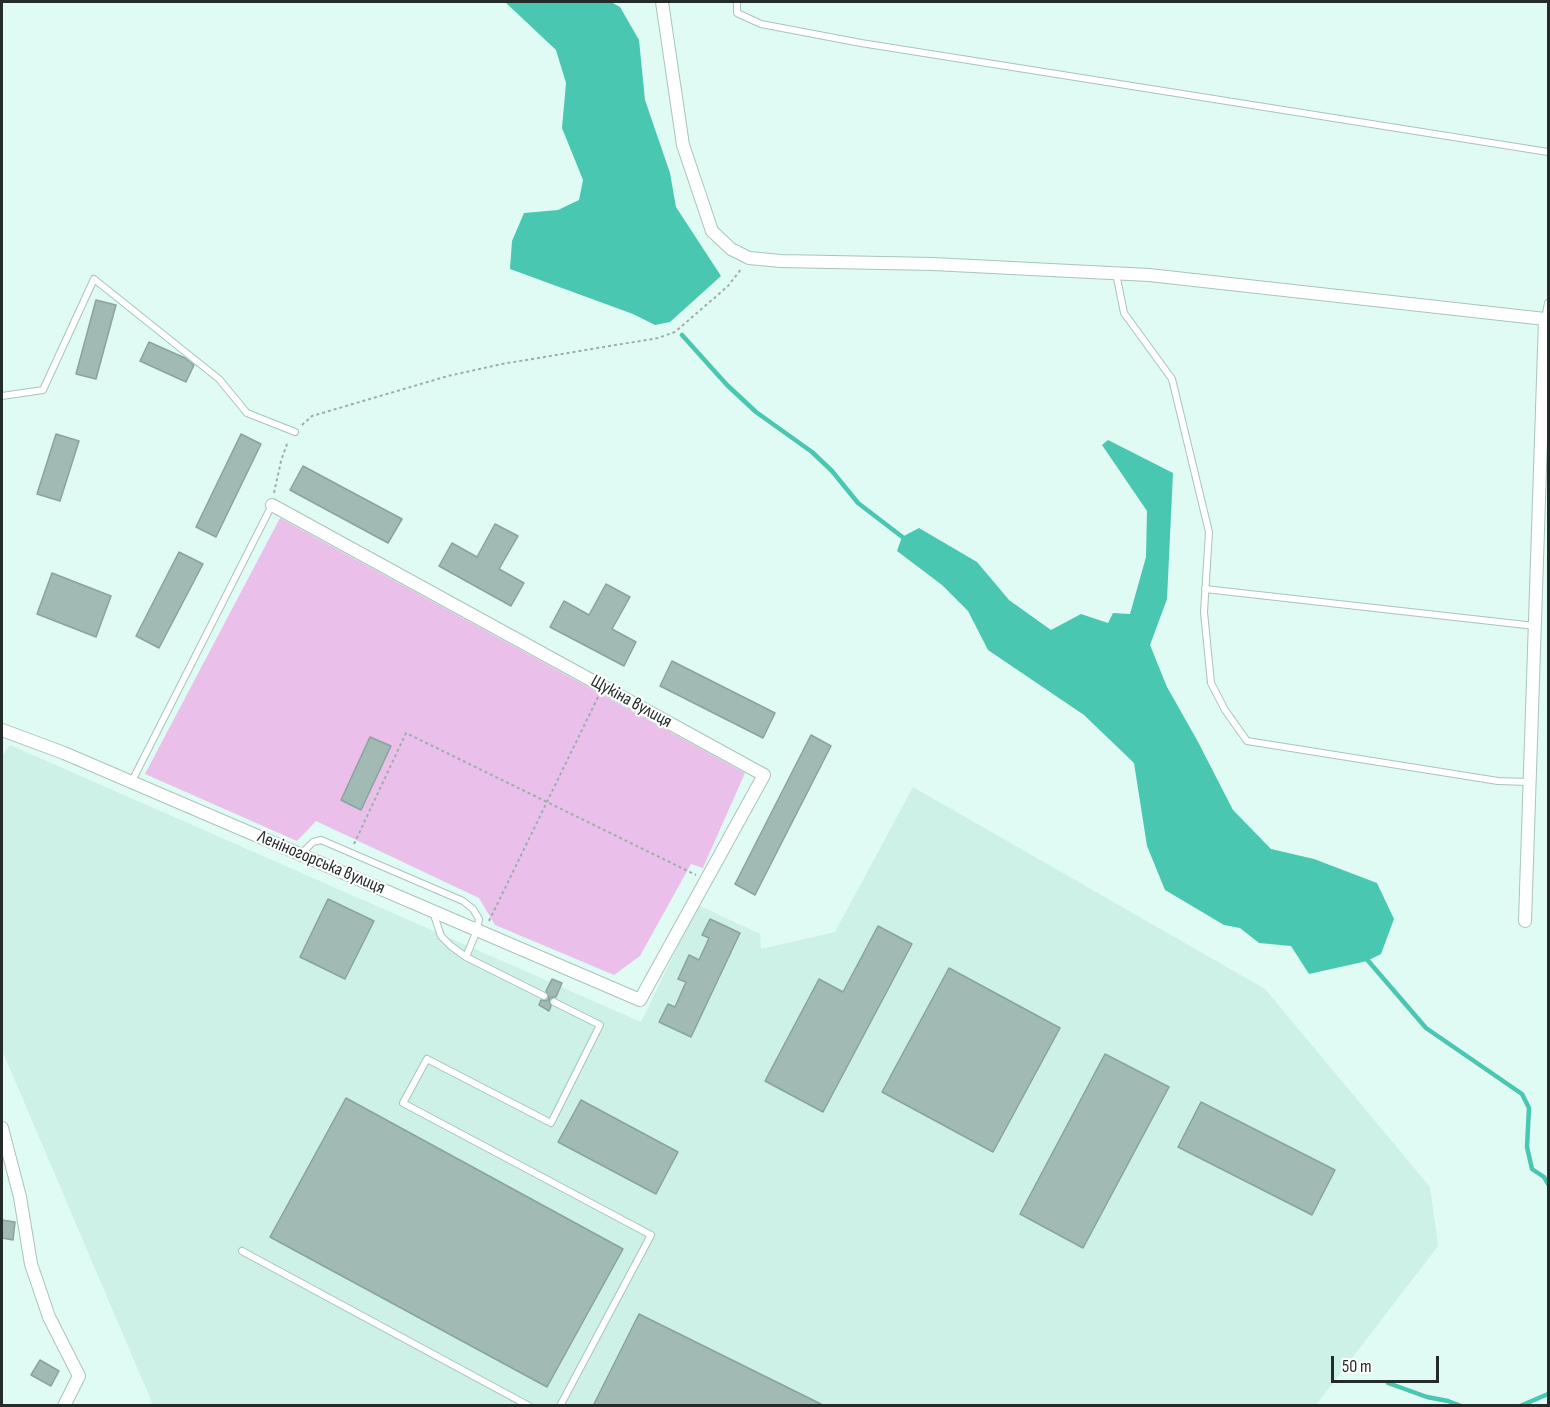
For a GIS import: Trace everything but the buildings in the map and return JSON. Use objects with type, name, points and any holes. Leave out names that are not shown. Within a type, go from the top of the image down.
[{"type":"street","points":[[662,2],[683,145],[712,231],[731,249],[749,258],[781,261],[922,263],[1184,278],[1545,319],[1525,921]]},
{"type":"street","name":"Щукіна вулиця","points":[[272,505],[764,776],[640,1000]]},
{"type":"street","name":"Леніногорська вулиця","points":[[2,730],[132,782],[640,1000]]},
{"type":"street","points":[[2,1128],[20,1197],[31,1264],[49,1317],[79,1376],[64,1406]]},
{"type":"lane","points":[[737,2],[737,13],[761,24],[861,43],[1548,152]]},
{"type":"lane","points":[[1116,273],[1124,313],[1172,379],[1209,532],[1204,612],[1211,683],[1225,710],[1247,741],[1498,781],[1529,782]]},
{"type":"lane","points":[[2,396],[43,390],[94,279],[219,379],[248,413],[295,432]]},
{"type":"lane","points":[[1545,319],[1548,303]]},
{"type":"lane","points":[[132,782],[272,505]]},
{"type":"lane","points":[[1205,589],[1535,626]]},
{"type":"lane","points":[[302,854],[313,842],[321,840],[463,901],[473,909],[479,919],[480,932],[466,957]]},
{"type":"lane","points":[[433,911],[441,936],[450,946],[466,957],[544,996]]},
{"type":"lane","points":[[554,1002],[600,1025],[551,1123],[427,1059],[403,1103],[651,1235],[560,1406]]},
{"type":"lane","points":[[242,1251],[528,1406]]},
{"type":"path","points":[[272,505],[285,445],[312,416],[448,376],[502,364],[658,338],[675,332],[728,286],[749,258]]},
{"type":"path","points":[[480,932],[548,802],[603,686]]},
{"type":"path","points":[[350,852],[406,734],[706,880]]},
{"type":"shaded area","points":[[505,2],[611,2],[620,7],[639,40],[645,100],[670,173],[676,207],[721,276],[670,322],[655,325],[633,314],[510,269],[512,241],[524,213],[558,210],[579,200],[583,180],[562,128],[566,83],[556,50]]},
{"type":"shaded area","points":[[1108,440],[1173,473],[1167,599],[1150,645],[1167,687],[1233,810],[1271,849],[1314,859],[1377,883],[1394,919],[1381,954],[1367,961],[1309,974],[1291,946],[1259,943],[1240,928],[1224,925],[1165,890],[1147,846],[1134,763],[1084,715],[988,650],[968,611],[942,585],[897,551],[902,537],[919,528],[977,562],[1009,600],[1051,630],[1081,614],[1108,623],[1113,613],[1130,614],[1146,557],[1147,511],[1102,445]]},
{"type":"shaded area","points":[[280,518],[745,773],[703,868],[691,864],[640,956],[614,975],[495,925],[479,898],[316,821],[297,841],[145,774]]},
{"type":"shaded area","points":[[10,745],[641,1022],[698,905],[760,934],[761,949],[835,932],[913,787],[1265,989],[1430,1187],[1438,1246],[1316,1405],[153,1405],[2,1050],[2,756]]},
{"type":"waterway","points":[[682,335],[727,385],[756,412],[812,452],[832,471],[858,503],[905,539]]},
{"type":"waterway","points":[[1364,956],[1426,1028],[1522,1094],[1529,1108],[1527,1147],[1532,1169],[1544,1177],[1548,1184]]},
{"type":"waterway","points":[[1388,1383],[1461,1406]]},
{"type":"waterway","points":[[1520,1406],[1548,1394]]}]
